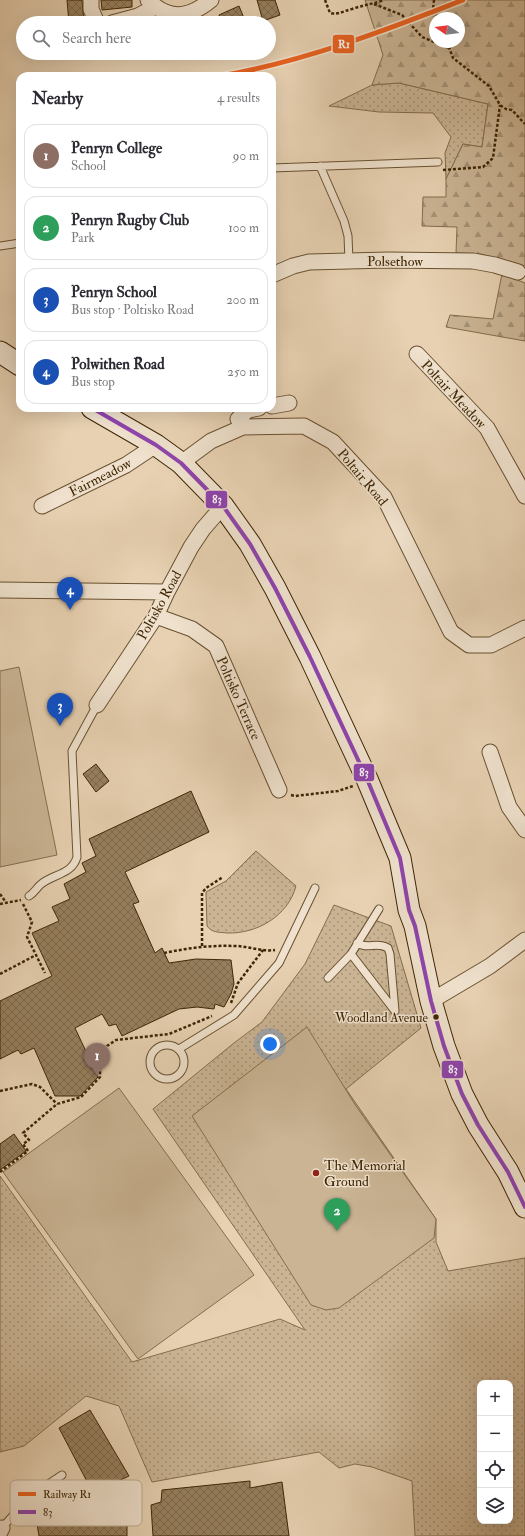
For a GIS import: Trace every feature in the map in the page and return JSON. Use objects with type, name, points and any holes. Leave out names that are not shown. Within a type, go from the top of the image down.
[{"type":"street","points":[[91,0],[91,9],[94,16]]},
{"type":"street","points":[[138,16],[151,4],[170,15],[187,14],[202,8],[211,0]]},
{"type":"street","name":"Polsethow","points":[[276,273],[293,266],[309,262],[473,261],[495,265],[518,272]]},
{"type":"street","points":[[0,352],[16,362]]},
{"type":"street","name":"Poltair Meadow","points":[[417,354],[487,428],[525,496]]},
{"type":"street","points":[[276,405],[289,403]]},
{"type":"street","points":[[99,412],[156,445],[181,463],[223,506],[250,544],[275,588],[368,781],[400,858],[409,910],[415,926],[431,1001],[444,1046],[462,1094],[478,1125],[508,1172],[525,1207]]},
{"type":"street","points":[[243,427],[238,419],[246,412]]},
{"type":"street","name":"Poltair Road","points":[[181,463],[211,442],[243,427],[304,426],[333,442],[384,497],[451,632],[469,645],[491,646],[525,628]]},
{"type":"street","name":"Fairmeadow","points":[[42,506],[126,466],[156,445]]},
{"type":"street","name":"Poltisko Road","points":[[97,705],[156,616],[166,592],[203,529],[223,506]]},
{"type":"street","points":[[0,590],[166,592]]},
{"type":"street","name":"Poltisko Terrace","points":[[156,616],[192,629],[216,646],[280,790]]},
{"type":"street","points":[[490,752],[509,807],[525,830]]},
{"type":"street","points":[[431,1001],[490,966],[525,940]]},
{"type":"lane","points":[[276,168],[438,162]]},
{"type":"lane","points":[[320,166],[344,221],[348,236],[349,262]]},
{"type":"lane","points":[[0,246],[16,244]]},
{"type":"lane","points":[[29,896],[36,891],[40,885],[68,870],[75,863],[77,857],[72,751],[97,705]]},
{"type":"lane","points":[[179,1048],[185,1059],[180,1073],[173,1078],[165,1079],[158,1076],[151,1069],[150,1060],[153,1052],[160,1046],[169,1045],[179,1048],[234,1015],[279,963],[315,888]]},
{"type":"lane","points":[[328,978],[351,954],[379,908]]},
{"type":"lane","points":[[351,954],[395,1011],[390,954],[388,948],[382,945],[363,947],[357,944]]},
{"type":"lane","points":[[54,1480],[62,1475]]},
{"type":"lane","points":[[1,1530],[10,1519]]},
{"type":"path","points":[[325,0],[330,14],[338,15],[352,8],[374,4],[384,0]]},
{"type":"path","points":[[434,0],[433,10],[434,12]]},
{"type":"path","points":[[374,4],[402,15],[422,37],[429,40]]},
{"type":"path","points":[[449,48],[453,58],[489,86],[500,105],[506,109],[512,110],[525,124]]},
{"type":"path","points":[[438,162],[440,171],[456,168],[468,169],[483,167],[493,158],[500,105]]},
{"type":"path","points":[[280,790],[294,796],[338,791],[368,781]]},
{"type":"path","points":[[202,946],[202,893],[206,888],[223,877]]},
{"type":"path","points":[[0,894],[6,901]]},
{"type":"path","points":[[0,904],[6,901],[21,900],[29,896]]},
{"type":"path","points":[[24,904],[32,922],[27,937],[45,973]]},
{"type":"path","points":[[164,953],[202,946],[238,946],[263,950],[285,948]]},
{"type":"path","points":[[228,1008],[238,983],[263,950]]},
{"type":"path","points":[[0,974],[36,955]]},
{"type":"path","points":[[0,1172],[28,1151],[23,1144],[29,1140],[23,1133],[57,1104],[81,1098],[100,1078],[100,1058],[107,1046],[116,1040],[169,1034],[213,1015]]},
{"type":"path","points":[[0,1091],[32,1084],[40,1087],[57,1104]]},
{"type":"green space","points":[[365,0],[525,0],[525,266],[481,254],[456,253],[457,227],[422,226],[423,197],[446,197],[446,179],[463,144],[482,147],[488,104],[399,83],[372,85],[383,55]]},
{"type":"green space","points":[[399,83],[488,104],[482,147],[463,144],[446,179],[445,153],[451,137],[433,113],[379,112],[329,106],[372,85]]},
{"type":"green space","points":[[502,274],[525,283],[525,341],[446,327],[450,315],[493,319]]},
{"type":"green space","points":[[19,667],[57,855],[0,867],[0,671]]},
{"type":"green space","points":[[256,851],[296,886],[292,897],[279,914],[260,926],[249,930],[227,933],[211,930],[207,926],[206,892],[226,881]]},
{"type":"green space","points":[[334,905],[391,926],[421,1028],[346,1089],[436,1219],[436,1242],[448,1271],[525,1258],[525,1536],[415,1536],[412,1481],[372,1467],[355,1464],[339,1468],[319,1452],[152,1482],[119,1406],[86,1396],[24,1446],[0,1452],[0,1176],[132,1362],[280,1319],[305,1330],[153,1109],[262,1022],[305,964]]},
{"type":"green space","name":"The Memorial Ground","points":[[307,1027],[356,1106],[436,1219],[434,1238],[339,1308],[326,1310],[311,1305],[192,1116]]},
{"type":"green space","points":[[119,1088],[254,1275],[138,1359],[3,1172]]},
{"type":"building","points":[[67,0],[82,0],[83,16],[68,16]]},
{"type":"building","points":[[101,0],[132,0],[132,7],[102,10]]},
{"type":"building","points":[[257,0],[275,0],[280,15],[262,16]]},
{"type":"building","points":[[239,6],[243,16],[219,16]]},
{"type":"building","points":[[96,764],[109,781],[96,792],[83,774]]},
{"type":"building","points":[[191,791],[209,832],[125,872],[139,902],[133,904],[155,953],[162,948],[169,963],[196,959],[231,960],[234,984],[231,994],[224,1007],[215,1004],[214,1009],[197,1007],[179,1009],[122,1036],[116,1024],[109,1026],[102,1014],[75,1028],[98,1077],[80,1096],[55,1096],[34,1048],[21,1054],[18,1050],[0,1059],[0,1001],[52,976],[32,933],[59,921],[52,907],[70,899],[64,884],[86,872],[82,863],[96,856],[89,839]]},
{"type":"building","points":[[14,1134],[26,1151],[0,1170],[0,1144]]},
{"type":"building","points":[[90,1410],[129,1476],[121,1480],[86,1480],[59,1428]]},
{"type":"building","points":[[250,1481],[250,1488],[282,1482],[289,1536],[153,1536],[151,1505],[161,1502],[162,1490]]},
{"type":"building","points":[[37,1526],[127,1526],[127,1536],[39,1536]]},
{"type":"rail line","name":"R1","points":[[242,72],[314,54],[374,34],[463,0]]},
{"type":"transit line","name":"83","points":[[99,412],[156,445],[181,463],[223,506],[250,544],[275,588],[310,657],[367,779],[400,858],[409,910],[415,926],[431,1001],[444,1046],[462,1094],[478,1125],[508,1172],[525,1207]]},
{"type":"place","name":"Polwithen Road","points":[[70,610]]},
{"type":"place","name":"Penryn School","points":[[60,726]]},
{"type":"place","name":"Woodland Avenue","points":[[436,1017]]},
{"type":"place","name":"Penryn College","points":[[97,1076]]},
{"type":"place","name":"The Memorial Ground","points":[[316,1173]]},
{"type":"place","name":"Penryn Rugby Club","points":[[337,1231]]}]
